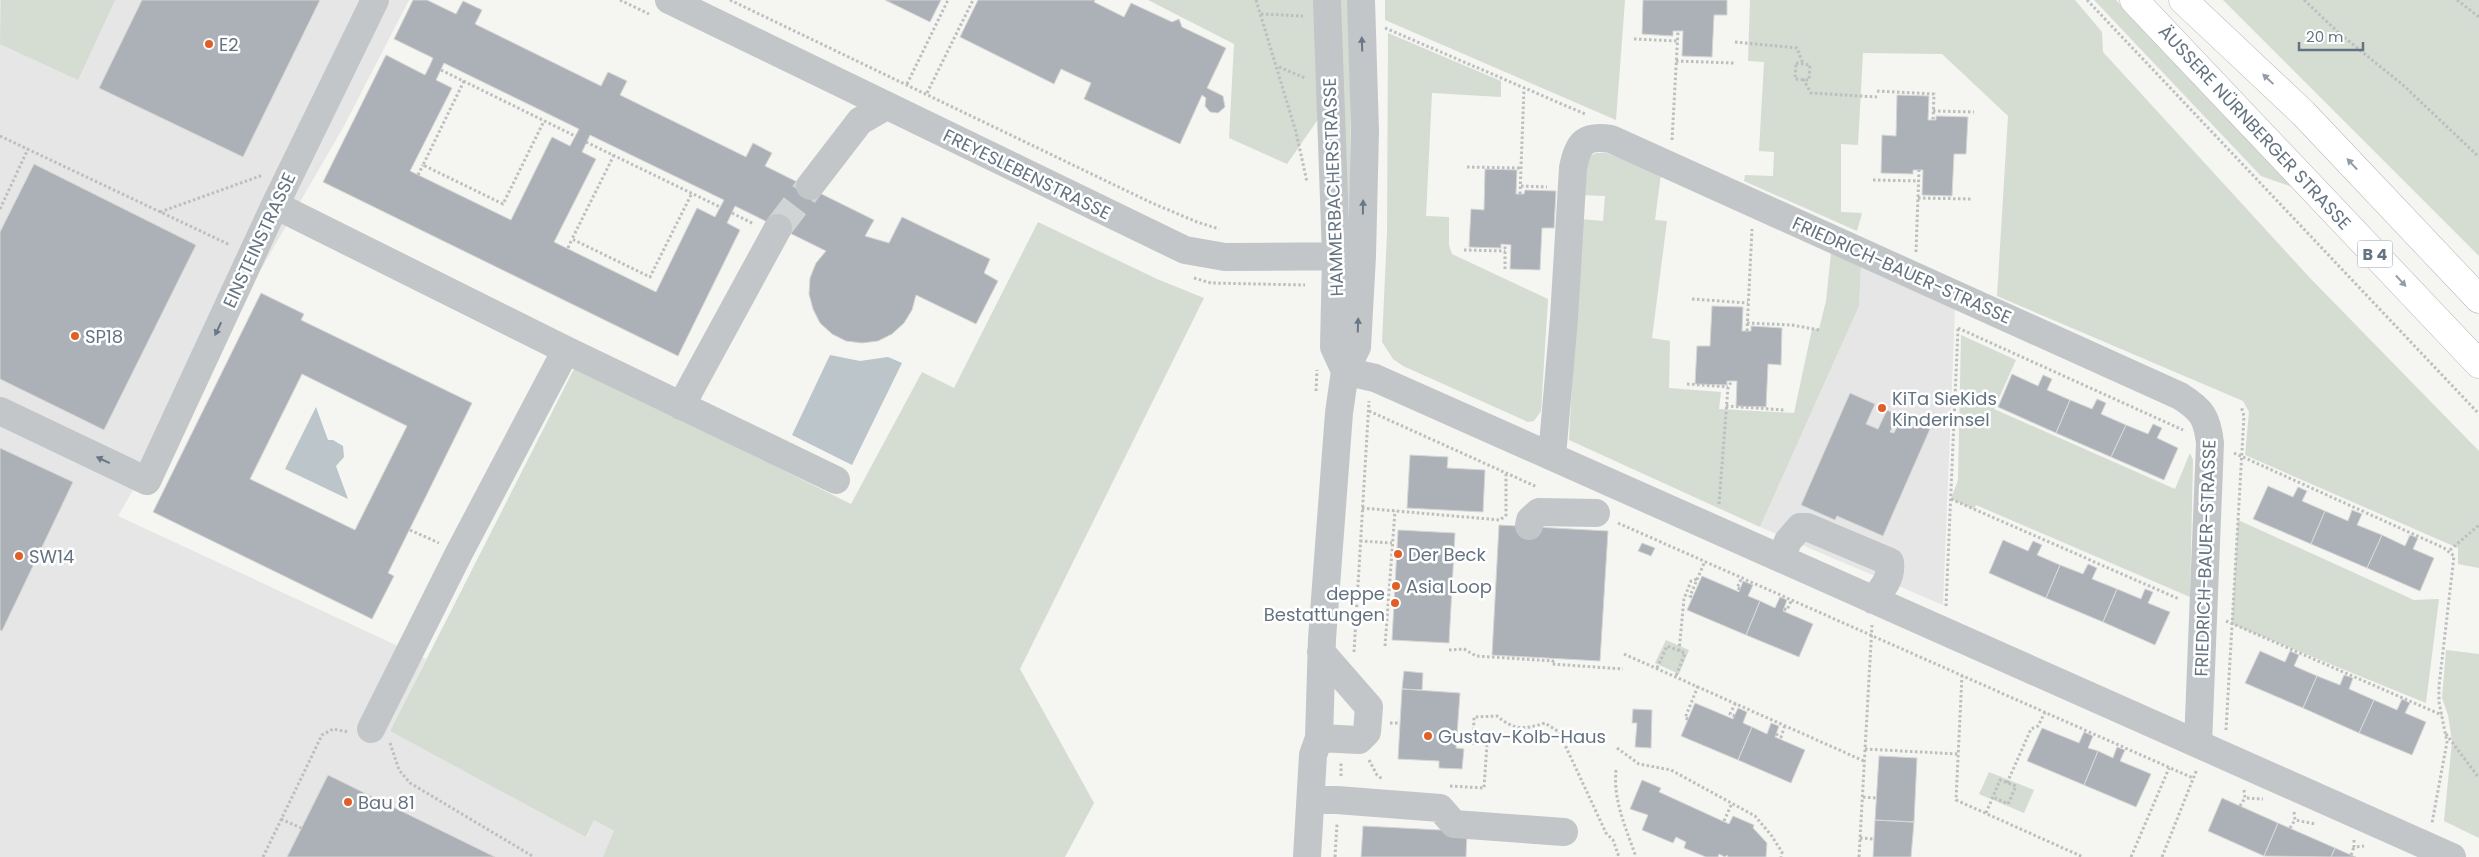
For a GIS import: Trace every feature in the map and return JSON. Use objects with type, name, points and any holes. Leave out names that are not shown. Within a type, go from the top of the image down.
[{"type":"highway","name":"ÄUSSERE NÜRNBERGER STRASSE","points":[[2134,0],[2479,364]]},
{"type":"highway","name":"ÄUSSERE NÜRNBERGER STRASSE","points":[[2183,0],[2303,113],[2479,299]]},
{"type":"street","name":"EINSTEINSTRASSE","points":[[0,411],[147,482],[275,205],[375,0]]},
{"type":"street","name":"FREYESLEBENSTRASSE","points":[[669,0],[1185,250],[1225,257],[1349,256]]},
{"type":"street","name":"HAMMERBACHERSTRASSE","points":[[1307,857],[1314,755],[1318,738],[1321,652],[1339,413],[1358,374],[1327,8]]},
{"type":"street","name":"HAMMERBACHERSTRASSE","points":[[1349,256],[1365,130],[1361,9]]},
{"type":"street","points":[[810,186],[860,120],[886,106]]},
{"type":"street","name":"FRIEDRICH-BAUER-STRASSE","points":[[1552,456],[1576,156],[1580,146],[1588,139],[1598,137],[1628,145],[2180,396],[2199,408],[2208,426],[2210,443],[2203,609],[2209,749]]},
{"type":"street","points":[[275,205],[566,350],[836,480]]},
{"type":"street","points":[[681,406],[778,228]]},
{"type":"street","points":[[371,729],[566,350]]},
{"type":"street","points":[[1358,374],[1552,456],[2452,857]]},
{"type":"street","points":[[1529,526],[1530,520],[1539,512],[1589,521],[1610,482]]},
{"type":"street","points":[[1781,558],[1794,533],[1800,527],[1807,527],[1890,562],[1891,571],[1886,585],[1873,600]]},
{"type":"street","points":[[1318,738],[1359,740],[1367,732],[1369,707],[1321,652]]},
{"type":"street","points":[[1311,798],[1440,808],[1454,824],[1564,832]]},
{"type":"path","points":[[730,0],[927,93],[1152,203],[1221,230]]},
{"type":"path","points":[[907,84],[948,0]]},
{"type":"path","points":[[927,93],[973,0]]},
{"type":"path","points":[[1256,0],[1294,122],[1308,186]]},
{"type":"path","points":[[2086,0],[2479,414]]},
{"type":"path","points":[[2304,0],[2340,34],[2403,85],[2479,157]]},
{"type":"path","points":[[2457,0],[2479,17]]},
{"type":"path","points":[[1261,14],[1327,8]]},
{"type":"path","points":[[1361,9],[1524,88],[1594,118]]},
{"type":"path","points":[[1671,165],[1678,31]]},
{"type":"path","points":[[1634,39],[1677,41]]},
{"type":"path","points":[[1735,42],[1797,48],[1802,64]]},
{"type":"path","points":[[1676,61],[1734,63]]},
{"type":"path","points":[[1796,63],[1802,64],[1810,65],[1809,80],[1795,78],[1796,63]]},
{"type":"path","points":[[441,70],[575,136]]},
{"type":"path","points":[[1802,79],[1811,94],[1877,97]]},
{"type":"path","points":[[418,175],[464,81]]},
{"type":"path","points":[[1520,194],[1524,88]]},
{"type":"path","points":[[1877,91],[1934,94],[1933,120]]},
{"type":"path","points":[[1933,111],[1974,112]]},
{"type":"path","points":[[423,165],[503,204],[544,121]]},
{"type":"path","points":[[0,136],[252,254]]},
{"type":"path","points":[[586,142],[720,208]]},
{"type":"path","points":[[0,209],[29,150]]},
{"type":"path","points":[[568,248],[614,155]]},
{"type":"path","points":[[1467,166],[1521,168]]},
{"type":"path","points":[[1916,276],[1919,170]]},
{"type":"path","points":[[160,212],[266,174]]},
{"type":"path","points":[[1873,180],[1919,181]]},
{"type":"path","points":[[572,239],[650,277],[692,193]]},
{"type":"path","points":[[1918,198],[1970,199]]},
{"type":"path","points":[[1747,331],[1753,202]]},
{"type":"path","points":[[1505,244],[1505,269]]},
{"type":"path","points":[[1464,250],[1505,251]]},
{"type":"path","points":[[1938,628],[1946,604],[1960,296]]},
{"type":"path","points":[[1692,299],[1748,303]]},
{"type":"path","points":[[1747,323],[1792,325],[1819,330]]},
{"type":"path","points":[[1958,328],[2450,550],[2454,556],[2439,686],[2446,734],[2444,757],[2426,846]]},
{"type":"path","points":[[1317,362],[1317,370]]},
{"type":"path","points":[[1351,687],[1369,411],[1358,374]]},
{"type":"path","points":[[1717,530],[1726,406],[1728,387],[1732,381]]},
{"type":"path","points":[[1687,384],[1728,387]]},
{"type":"path","points":[[1726,406],[1785,410]]},
{"type":"path","points":[[2162,857],[2193,778],[2209,749],[2234,625],[2244,416],[2241,406]]},
{"type":"path","points":[[1369,411],[1542,489]]},
{"type":"path","points":[[1362,508],[1500,520],[1506,515],[1506,474]]},
{"type":"path","points":[[1951,499],[2442,715]]},
{"type":"path","points":[[1385,646],[1395,511]]},
{"type":"path","points":[[1589,521],[1705,561],[2193,778]]},
{"type":"path","points":[[2450,550],[2479,525]]},
{"type":"path","points":[[410,530],[460,553]]},
{"type":"path","points":[[1360,541],[1392,543]]},
{"type":"path","points":[[1692,597],[1690,596],[1705,561]]},
{"type":"path","points":[[1740,589],[1737,588],[1742,577]]},
{"type":"path","points":[[1679,651],[1684,599],[1691,581],[1697,579]]},
{"type":"path","points":[[1784,609],[1787,610],[1792,599]]},
{"type":"path","points":[[1859,857],[1873,600]]},
{"type":"path","points":[[1657,668],[1668,646],[1685,653],[1676,676]]},
{"type":"path","points":[[1448,650],[1464,649],[1476,656],[1553,661],[1552,664],[1623,669]]},
{"type":"path","points":[[1624,654],[1736,702],[1864,761]]},
{"type":"path","points":[[1962,675],[1956,800],[2083,857]]},
{"type":"path","points":[[1688,719],[1685,718],[1698,686]]},
{"type":"path","points":[[1735,716],[1730,714],[1736,702]]},
{"type":"path","points":[[2007,783],[2032,729],[2038,726],[2045,712]]},
{"type":"path","points":[[1445,786],[1484,788],[1487,744],[1473,743],[1474,717],[1497,716],[1509,726],[1520,728],[1530,728],[1545,723],[1559,732],[1606,833],[1613,840],[1619,857]]},
{"type":"path","points":[[1776,734],[1780,736],[1785,725]]},
{"type":"path","points":[[263,857],[322,735],[333,729],[354,734],[371,729],[386,736],[392,746],[400,770],[410,783],[534,857]]},
{"type":"path","points":[[2446,734],[2479,778]]},
{"type":"path","points":[[1617,748],[1639,764],[1671,770],[1755,816],[1772,834],[1782,852],[1781,857]]},
{"type":"path","points":[[1865,749],[1958,754]]},
{"type":"path","points":[[1368,760],[1377,775],[1384,780]]},
{"type":"path","points":[[2131,857],[2169,768]]},
{"type":"path","points":[[1616,770],[1615,790],[1619,808],[1636,857]]},
{"type":"path","points":[[1986,814],[1993,797],[2000,780],[2016,786],[2008,804],[1993,797]]},
{"type":"path","points":[[1862,798],[1876,798]]},
{"type":"path","points":[[2240,806],[2245,798]]},
{"type":"path","points":[[1724,821],[1732,803]]},
{"type":"path","points":[[281,819],[301,828]]},
{"type":"path","points":[[2290,828],[2295,820]]},
{"type":"path","points":[[1860,838],[1874,839]]},
{"type":"path","points":[[2351,855],[2354,847]]},
{"type":"shaded area","points":[[0,0],[409,0],[344,126],[118,516],[426,659],[390,731],[587,837],[594,820],[615,832],[603,857],[0,857]]},
{"type":"shaded area","points":[[1,0],[115,0],[78,80],[0,44]]},
{"type":"shaded area","points":[[1148,0],[1315,0],[1321,115],[1287,164],[1229,138],[1234,44]]},
{"type":"shaded area","points":[[1337,0],[1350,0],[1351,225],[1345,225]]},
{"type":"shaded area","points":[[1385,0],[1625,0],[1616,120],[1385,20]]},
{"type":"shaded area","points":[[1750,0],[2075,0],[2102,32],[2103,52],[2310,278],[2479,451],[2479,568],[2458,564],[2458,548],[2245,455],[2249,412],[2243,401],[1997,296],[2008,116],[1942,54],[1863,53],[1858,145],[1841,144],[1841,212],[1862,213],[1857,231],[1744,181],[1745,175],[1773,176],[1774,152],[1759,151],[1764,62],[1748,61]]},
{"type":"shaded area","points":[[2094,0],[2116,0],[2298,189],[2261,176]]},
{"type":"shaded area","points":[[2223,0],[2479,0],[2479,256]]},
{"type":"shaded area","points":[[1388,33],[1501,81],[1501,97],[1432,93],[1426,216],[1449,217],[1449,245],[1452,254],[1548,299],[1541,411],[1534,421],[1528,422],[1403,366],[1393,359],[1382,342],[1387,234]]},
{"type":"shaded area","points":[[1596,153],[1607,153],[1661,174],[1655,220],[1667,221],[1652,338],[1670,341],[1669,388],[1721,392],[1719,409],[1794,413],[1812,329],[1819,329],[1826,301],[1831,253],[1861,267],[1859,306],[1760,527],[1569,440],[1581,219],[1603,221],[1605,196],[1582,195],[1588,157]]},
{"type":"shaded area","points":[[1038,222],[1157,279],[1204,298],[1020,669],[1094,803],[1065,857],[603,857],[614,831],[594,820],[586,837],[390,731],[575,367],[851,504],[922,372],[954,388]]},
{"type":"shaded area","name":"KiTa SieKids Kinderinsel","points":[[1861,267],[1955,309],[1943,605],[1760,527],[1859,306]]},
{"type":"shaded area","points":[[1961,335],[2016,360],[1994,409],[2175,489],[2190,453],[2193,460],[2190,597],[1976,505],[1974,509],[1951,499],[1958,480]]},
{"type":"shaded area","points":[[830,355],[860,361],[888,357],[902,363],[852,465],[792,435]]},
{"type":"shaded area","points":[[316,407],[328,440],[333,440],[343,446],[344,457],[336,466],[348,499],[285,469]]},
{"type":"shaded area","points":[[2238,520],[2414,600],[2439,599],[2426,703],[2232,624]]},
{"type":"shaded area","points":[[1666,640],[1689,650],[1679,674],[1655,663]]},
{"type":"shaded area","points":[[2446,650],[2479,654],[2479,838],[2444,821],[2452,742],[2448,715],[2442,698]]},
{"type":"shaded area","points":[[1989,772],[2034,790],[2024,813],[1979,794]]},
{"type":"building","name":"E2","points":[[142,0],[320,0],[243,157],[99,88]]},
{"type":"building","points":[[413,0],[427,0],[456,14],[463,1],[482,10],[475,24],[601,86],[608,72],[627,81],[620,95],[746,157],[753,143],[772,153],[765,166],[874,220],[865,236],[889,243],[902,217],[990,259],[984,273],[998,281],[976,324],[916,295],[912,310],[904,323],[892,334],[878,341],[862,343],[846,341],[832,334],[820,323],[813,309],[809,294],[810,278],[816,263],[826,251],[735,206],[727,223],[740,230],[678,356],[323,182],[386,55],[425,75],[430,65],[433,58],[394,39]],"holes":[[[444,63],[579,129],[570,146],[552,137],[511,220],[410,171],[452,88],[436,80]],[[590,135],[724,200],[715,217],[697,208],[656,292],[554,242],[596,159],[582,152]]]},
{"type":"building","points":[[885,0],[941,0],[930,22]]},
{"type":"building","points":[[978,0],[1095,0],[1094,2],[1124,17],[1131,3],[1172,22],[1179,19],[1182,27],[1226,48],[1207,88],[1223,96],[1225,107],[1218,113],[1210,112],[1205,106],[1206,98],[1202,95],[1180,144],[1084,99],[1091,83],[1061,69],[1054,84],[960,37]]},
{"type":"building","points":[[1643,0],[1727,0],[1727,15],[1714,15],[1712,57],[1682,56],[1683,31],[1673,31],[1673,36],[1642,34]]},
{"type":"building","points":[[1897,95],[1929,96],[1928,120],[1936,120],[1936,116],[1968,117],[1966,154],[1954,154],[1952,196],[1922,195],[1923,170],[1913,170],[1913,174],[1881,173],[1882,135],[1896,136]]},
{"type":"building","name":"SP18","points":[[34,164],[196,245],[104,430],[0,379],[0,232]]},
{"type":"building","points":[[1485,169],[1517,170],[1516,194],[1524,194],[1525,190],[1556,191],[1554,228],[1542,228],[1540,270],[1510,269],[1511,245],[1501,244],[1501,248],[1469,247],[1471,209],[1484,210]]},
{"type":"building","points":[[261,293],[304,314],[301,320],[472,403],[388,573],[394,576],[372,619],[153,512]],"holes":[[[302,374],[407,426],[355,530],[250,479]]]},
{"type":"building","points":[[1712,306],[1743,307],[1742,331],[1751,331],[1751,326],[1782,328],[1781,365],[1768,364],[1766,407],[1736,406],[1737,381],[1727,381],[1727,385],[1695,384],[1697,346],[1710,346]]},
{"type":"building","points":[[2012,374],[2038,386],[2043,375],[2052,379],[2047,390],[2070,400],[2056,433],[1998,407]]},
{"type":"building","points":[[1850,393],[1875,404],[1866,424],[1878,429],[1887,410],[1898,415],[1890,432],[1894,433],[1902,416],[1930,429],[1883,536],[1837,516],[1835,520],[1801,505]]},
{"type":"building","points":[[2097,399],[2106,403],[2101,414],[2126,425],[2111,457],[2056,433],[2070,400],[2092,409]]},
{"type":"building","points":[[2153,424],[2162,428],[2157,438],[2178,448],[2164,480],[2111,457],[2126,425],[2148,434]]},
{"type":"building","name":"SW14","points":[[0,448],[73,482],[2,631],[0,630]]},
{"type":"building","points":[[1410,455],[1448,457],[1447,468],[1485,470],[1483,512],[1407,508]]},
{"type":"building","points":[[2268,486],[2293,497],[2298,487],[2307,491],[2302,501],[2325,511],[2311,544],[2253,519]]},
{"type":"building","points":[[2352,510],[2362,514],[2357,525],[2382,535],[2367,568],[2311,544],[2325,511],[2348,521]]},
{"type":"building","points":[[1499,525],[1608,531],[1600,661],[1492,655]]},
{"type":"building","points":[[1398,530],[1455,533],[1449,643],[1392,640]]},
{"type":"building","points":[[2382,535],[2405,546],[2410,535],[2418,538],[2413,549],[2434,558],[2420,591],[2367,568]]},
{"type":"building","points":[[2003,540],[2028,551],[2033,541],[2042,545],[2037,555],[2060,565],[2046,598],[1989,573]]},
{"type":"building","points":[[1642,543],[1655,548],[1651,556],[1638,551]]},
{"type":"building","points":[[2088,564],[2097,568],[2092,579],[2117,589],[2103,622],[2046,598],[2060,565],[2083,574]]},
{"type":"building","points":[[1702,576],[1739,592],[1743,581],[1753,585],[1748,596],[1760,601],[1746,635],[1687,610]]},
{"type":"building","points":[[2117,589],[2141,599],[2145,589],[2153,592],[2148,603],[2170,612],[2155,645],[2103,622]]},
{"type":"building","points":[[1780,597],[1787,600],[1783,611],[1813,624],[1799,657],[1746,635],[1760,601],[1775,608]]},
{"type":"building","points":[[2260,651],[2285,662],[2290,651],[2299,655],[2294,666],[2317,676],[2303,708],[2245,683]]},
{"type":"building","points":[[1404,671],[1423,673],[1422,690],[1402,689]]},
{"type":"building","points":[[2344,675],[2353,678],[2349,689],[2374,700],[2359,733],[2303,708],[2317,676],[2340,685]]},
{"type":"building","name":"Gustav-Kolb-Haus","points":[[1402,689],[1460,693],[1456,748],[1464,749],[1462,769],[1439,768],[1439,761],[1398,759]]},
{"type":"building","points":[[2402,699],[2410,703],[2405,713],[2426,722],[2412,755],[2359,733],[2374,700],[2397,710]]},
{"type":"building","points":[[1695,703],[1733,719],[1738,708],[1747,712],[1743,723],[1752,727],[1738,760],[1681,736]]},
{"type":"building","points":[[1633,709],[1652,710],[1651,748],[1635,747],[1637,723],[1632,723]]},
{"type":"building","points":[[1771,723],[1779,726],[1775,737],[1805,750],[1791,783],[1738,760],[1752,727],[1767,734]]},
{"type":"building","points":[[2042,728],[2079,743],[2084,732],[2093,736],[2088,748],[2098,751],[2084,785],[2027,761]]},
{"type":"building","points":[[2117,747],[2125,750],[2120,761],[2151,774],[2136,807],[2084,785],[2098,751],[2113,758]]},
{"type":"building","points":[[1879,756],[1917,758],[1914,822],[1875,820]]},
{"type":"building","name":"Bau 81","points":[[328,775],[495,857],[287,857]]},
{"type":"building","points":[[1642,780],[1661,788],[1659,792],[1729,824],[1733,816],[1754,825],[1753,828],[1767,843],[1766,857],[1728,857],[1727,855],[1725,857],[1719,854],[1718,857],[1706,857],[1684,848],[1686,842],[1676,837],[1673,843],[1642,830],[1648,815],[1630,809]]},
{"type":"building","points":[[2222,798],[2278,823],[2264,856],[2208,831]]},
{"type":"building","points":[[1875,820],[1914,822],[1911,857],[1873,857]]},
{"type":"building","points":[[2278,823],[2335,848],[2331,857],[2264,856]]},
{"type":"building","points":[[1363,826],[1460,831],[1467,834],[1466,857],[1361,857]]},
{"type":"building","points":[[2335,848],[2351,855],[2356,857],[2331,857]]},
{"type":"tunnel","points":[[778,228],[810,186]]},
{"type":"place","name":"E2","points":[[209,44]]},
{"type":"place","name":"SP18","points":[[75,336]]},
{"type":"place","name":"KiTa SieKids Kinderinsel","points":[[1882,408]]},
{"type":"place","name":"Der Beck","points":[[1398,554]]},
{"type":"place","name":"SW14","points":[[19,556]]},
{"type":"place","name":"Asia Loop","points":[[1396,586]]},
{"type":"place","name":"deppe Bestattungen","points":[[1395,603]]},
{"type":"place","name":"Gustav-Kolb-Haus","points":[[1428,736]]},
{"type":"place","name":"Bau 81","points":[[348,802]]}]
